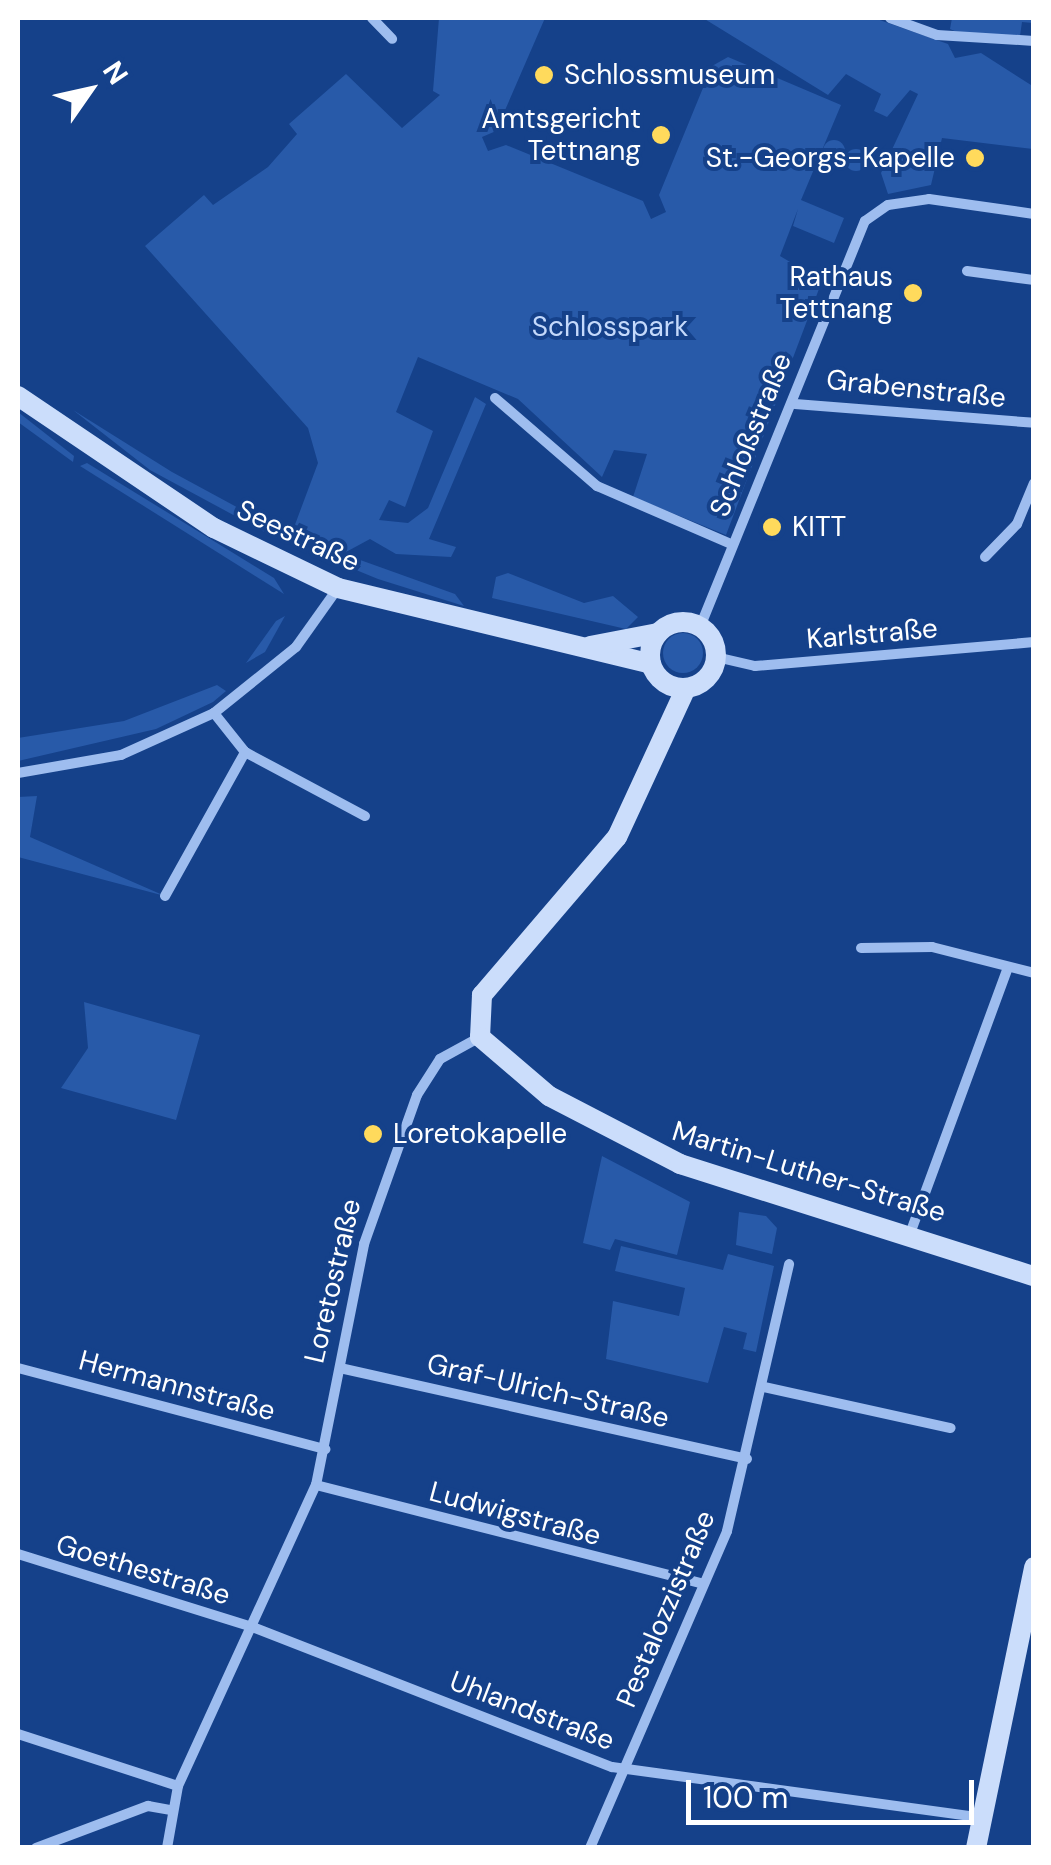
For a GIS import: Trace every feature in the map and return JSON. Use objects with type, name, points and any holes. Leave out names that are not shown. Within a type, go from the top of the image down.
[{"type":"main road","name":"Seestraße","points":[[18,396],[214,528],[338,588],[590,646],[651,664]]},
{"type":"main road","points":[[678,622],[700,627],[716,658],[707,678],[678,687],[651,664],[658,633],[678,622]]},
{"type":"main road","name":"Seestraße","points":[[590,646],[658,633]]},
{"type":"main road","points":[[480,1036],[482,995],[617,837],[667,734],[678,687]]},
{"type":"main road","name":"Martin-Luther-Straße","points":[[480,1036],[548,1096],[635,1144],[713,1177],[912,1232],[1034,1276]]},
{"type":"main road","points":[[976,1848],[1034,1568]]},
{"type":"street","points":[[372,18],[392,39]]},
{"type":"street","points":[[890,18],[954,38],[1034,41]]},
{"type":"street","name":"Schloßstraße","points":[[700,627],[777,425],[795,404],[844,257],[876,211],[928,199],[1034,214]]},
{"type":"street","points":[[967,270],[1030,280]]},
{"type":"street","points":[[495,398],[597,486],[731,544]]},
{"type":"street","name":"Grabenstraße","points":[[795,404],[1034,423]]},
{"type":"street","points":[[986,557],[1018,524],[1034,483]]},
{"type":"street","points":[[18,773],[121,755],[214,713],[296,647],[338,588]]},
{"type":"street","name":"Karlstraße","points":[[716,658],[755,666],[1034,642]]},
{"type":"street","points":[[214,713],[245,752],[365,816]]},
{"type":"street","points":[[165,896],[245,752]]},
{"type":"street","points":[[861,948],[932,947],[1034,973]]},
{"type":"street","points":[[912,1232],[1008,967]]},
{"type":"street","name":"Loretostraße","points":[[167,1848],[170,1810],[178,1786],[255,1628],[316,1484],[364,1244],[412,1109],[434,1065],[480,1036]]},
{"type":"street","name":"Pestalozzistraße","points":[[590,1848],[703,1584],[747,1459],[789,1264]]},
{"type":"street","name":"Hermannstraße","points":[[18,1368],[325,1448]]},
{"type":"street","name":"Graf-Ulrich-Straße","points":[[340,1368],[747,1459]]},
{"type":"street","points":[[764,1387],[951,1428]]},
{"type":"street","name":"Ludwigstraße","points":[[316,1484],[703,1584]]},
{"type":"street","name":"Goethestraße","points":[[18,1554],[255,1628]]},
{"type":"street","name":"Uhlandstraße","points":[[255,1628],[623,1768],[982,1818]]},
{"type":"street","points":[[18,1734],[178,1786]]},
{"type":"street","points":[[36,1848],[148,1806],[170,1810]]},
{"type":"green space","name":"Schlosspark","points":[[439,18],[545,18],[496,131],[482,137],[488,151],[506,145],[643,201],[651,219],[666,212],[659,195],[712,66],[728,57],[841,105],[801,200],[844,218],[834,243],[793,226],[798,209],[780,256],[822,281],[726,535],[633,497],[647,454],[614,450],[602,477],[518,399],[418,357],[396,412],[433,431],[405,507],[389,500],[379,520],[408,523],[428,508],[475,397],[486,404],[429,539],[456,547],[451,557],[396,554],[370,539],[346,552],[293,530],[318,463],[308,428],[145,246],[204,195],[213,205],[268,167],[297,134],[289,124],[346,74],[402,128],[440,95],[433,91]]},
{"type":"green space","points":[[703,18],[874,18],[948,44],[955,58],[981,53],[1031,85],[1033,149],[942,138],[931,185],[888,194],[881,173],[918,94],[910,90],[887,117],[874,111],[881,94],[846,74],[828,95]]},
{"type":"green space","points":[[952,18],[1033,18],[1033,23],[1022,22],[1020,36],[961,34],[950,29]]},
{"type":"green space","points":[[834,140],[842,143],[842,159],[834,162],[826,159],[823,151],[826,143]]},
{"type":"green space","points":[[856,149],[864,152],[864,168],[856,171],[848,168],[845,160],[848,152]]},
{"type":"green space","points":[[73,410],[172,472],[281,531],[276,538],[150,470]]},
{"type":"green space","points":[[18,412],[74,456],[73,462],[18,422]]},
{"type":"green space","points":[[87,463],[274,578],[284,594],[80,466]]},
{"type":"green space","points":[[285,533],[455,594],[464,606],[378,579],[283,540]]},
{"type":"green space","points":[[508,573],[584,603],[613,596],[638,617],[626,629],[492,598],[496,577]]},
{"type":"green space","points":[[285,616],[265,652],[246,663],[276,621]]},
{"type":"green space","points":[[683,633],[697,639],[703,653],[697,667],[683,673],[669,667],[663,653],[669,639]]},
{"type":"green space","points":[[217,685],[226,691],[213,702],[156,729],[18,761],[18,738],[124,721]]},
{"type":"green space","points":[[37,796],[30,837],[165,896],[18,857],[18,797]]},
{"type":"green space","points":[[84,1002],[200,1035],[176,1120],[61,1088],[88,1048]]},
{"type":"green space","points":[[602,1156],[690,1202],[677,1255],[615,1239],[610,1250],[583,1243]]},
{"type":"green space","points":[[739,1212],[766,1216],[777,1228],[772,1254],[736,1245]]},
{"type":"green space","points":[[621,1246],[723,1270],[728,1254],[774,1266],[756,1352],[743,1349],[747,1333],[724,1327],[708,1383],[606,1359],[613,1301],[679,1316],[685,1288],[615,1271]]},
{"type":"place","name":"Schlossmuseum","points":[[544,75]]},
{"type":"place","name":"Amtsgericht Tettnang","points":[[661,135]]},
{"type":"place","name":"St.-Georgs-Kapelle","points":[[975,158]]},
{"type":"place","name":"Rathaus Tettnang","points":[[913,293]]},
{"type":"place","name":"KITT","points":[[772,527]]},
{"type":"place","name":"Loretokapelle","points":[[373,1134]]}]
